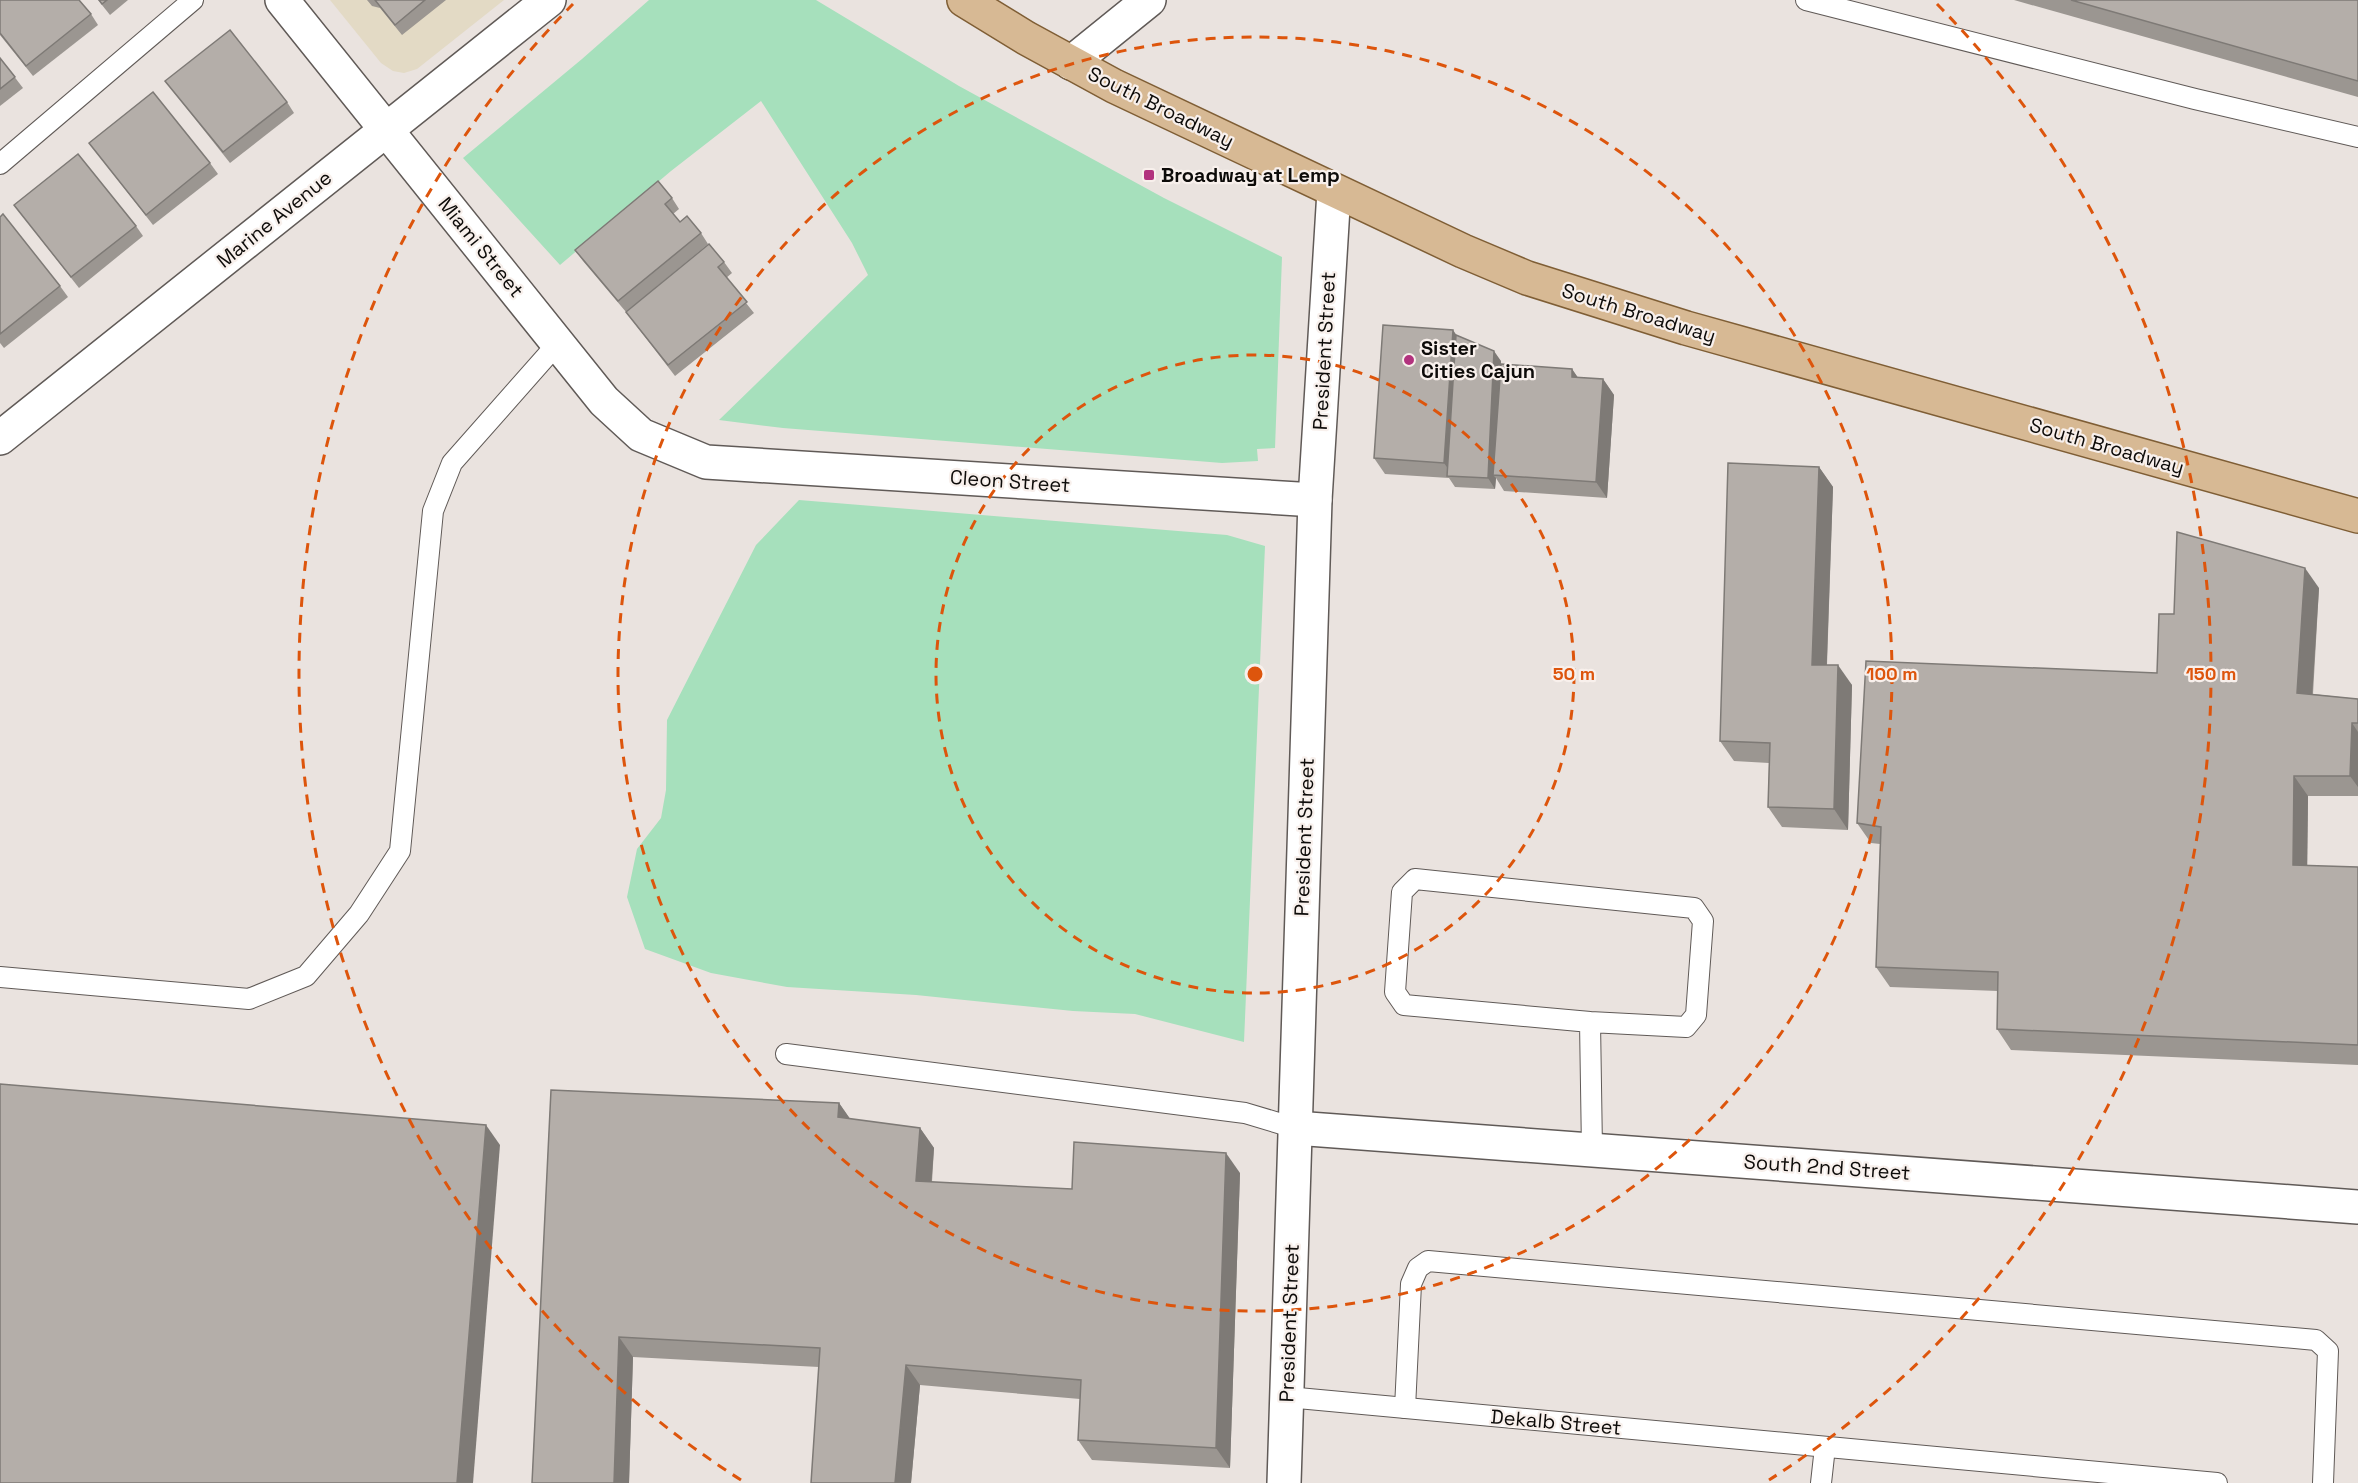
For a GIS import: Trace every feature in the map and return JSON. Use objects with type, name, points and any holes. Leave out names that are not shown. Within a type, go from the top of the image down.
[{"type":"main road","name":"South Broadway","points":[[964,0],[1114,86],[1463,252],[1527,278],[1602,303],[2358,516]]},
{"type":"street","name":"Miami Street","points":[[282,0],[604,400],[641,435],[705,462]]},
{"type":"street","name":"Marine Avenue","points":[[0,438],[549,0]]},
{"type":"street","points":[[1071,63],[1149,0]]},
{"type":"street","name":"President Street","points":[[1284,1483],[1315,500],[1334,192]]},
{"type":"street","name":"Cleon Street","points":[[705,462],[1315,500]]},
{"type":"street","name":"South 2nd Street","points":[[1295,1128],[2358,1208]]},
{"type":"lane","points":[[0,164],[194,0]]},
{"type":"lane","points":[[1806,0],[2195,99],[2358,137]]},
{"type":"lane","points":[[0,977],[249,999],[306,976],[359,914],[400,851],[433,511],[452,463],[558,343]]},
{"type":"lane","points":[[1415,879],[1694,908],[1703,921],[1696,1015],[1686,1027],[1590,1022],[1404,1005],[1395,992],[1402,892],[1415,879]]},
{"type":"lane","points":[[1590,1022],[1592,1150]]},
{"type":"lane","points":[[786,1054],[1245,1113],[1295,1128]]},
{"type":"lane","points":[[1405,1408],[1411,1284],[1418,1268],[1428,1261],[2316,1340],[2328,1351],[2322,1483]]},
{"type":"lane","name":"Dekalb Street","points":[[1287,1397],[2217,1483]]},
{"type":"lane","points":[[1821,1483],[1825,1447]]},
{"type":"shaded area","points":[[330,0],[504,0],[417,69],[404,73],[393,71],[381,63]]},
{"type":"green space","points":[[649,0],[816,0],[959,86],[1164,198],[1282,257],[1275,448],[1257,449],[1258,461],[1222,463],[783,428],[719,420],[868,275],[852,243],[761,101],[671,171],[560,265],[463,158]]},
{"type":"green space","points":[[799,500],[1227,535],[1265,546],[1244,1042],[1135,1014],[1073,1011],[916,995],[787,987],[711,973],[645,949],[627,897],[637,849],[661,818],[666,790],[667,720],[756,545]]},
{"type":"building","points":[[0,0],[79,0],[91,14],[26,66],[0,33]]},
{"type":"building","points":[[375,0],[425,0],[395,25]]},
{"type":"building","points":[[2071,0],[2358,0],[2358,81]]},
{"type":"building","points":[[230,30],[287,102],[223,152],[165,81]]},
{"type":"building","points":[[0,58],[15,77],[0,89]]},
{"type":"building","points":[[153,92],[210,163],[146,215],[89,143]]},
{"type":"building","points":[[78,154],[136,226],[71,277],[14,205]]},
{"type":"building","points":[[658,181],[672,198],[665,204],[680,222],[687,216],[701,233],[618,301],[575,250]]},
{"type":"building","points":[[3,214],[60,286],[0,334],[0,217]]},
{"type":"building","points":[[709,244],[724,262],[718,267],[747,302],[668,365],[626,312]]},
{"type":"building","points":[[1383,325],[1453,330],[1444,463],[1374,458]]},
{"type":"building","points":[[1456,335],[1494,351],[1488,478],[1447,476]]},
{"type":"building","points":[[1501,364],[1572,369],[1572,377],[1603,379],[1596,482],[1493,475]]},
{"type":"building","points":[[1728,463],[1819,467],[1812,665],[1838,665],[1834,809],[1768,807],[1770,743],[1720,741]]},
{"type":"building","points":[[2177,532],[2305,568],[2297,693],[2358,699],[2358,723],[2352,723],[2350,776],[2294,776],[2293,865],[2358,867],[2358,1045],[1997,1029],[1998,972],[1876,967],[1881,827],[1857,823],[1866,661],[2157,673],[2159,614],[2174,614]]},
{"type":"building","points":[[0,1084],[486,1125],[457,1483],[0,1483]]},
{"type":"building","points":[[551,1090],[839,1103],[838,1117],[920,1128],[916,1181],[1072,1189],[1074,1142],[1226,1153],[1216,1448],[1078,1440],[1081,1380],[906,1365],[895,1483],[811,1483],[820,1348],[619,1337],[614,1483],[532,1483]]},
{"type":"place","name":"Broadway at Lemp","points":[[1149,175]]},
{"type":"place","name":"Sister Cities Cajun","points":[[1409,360]]}]
